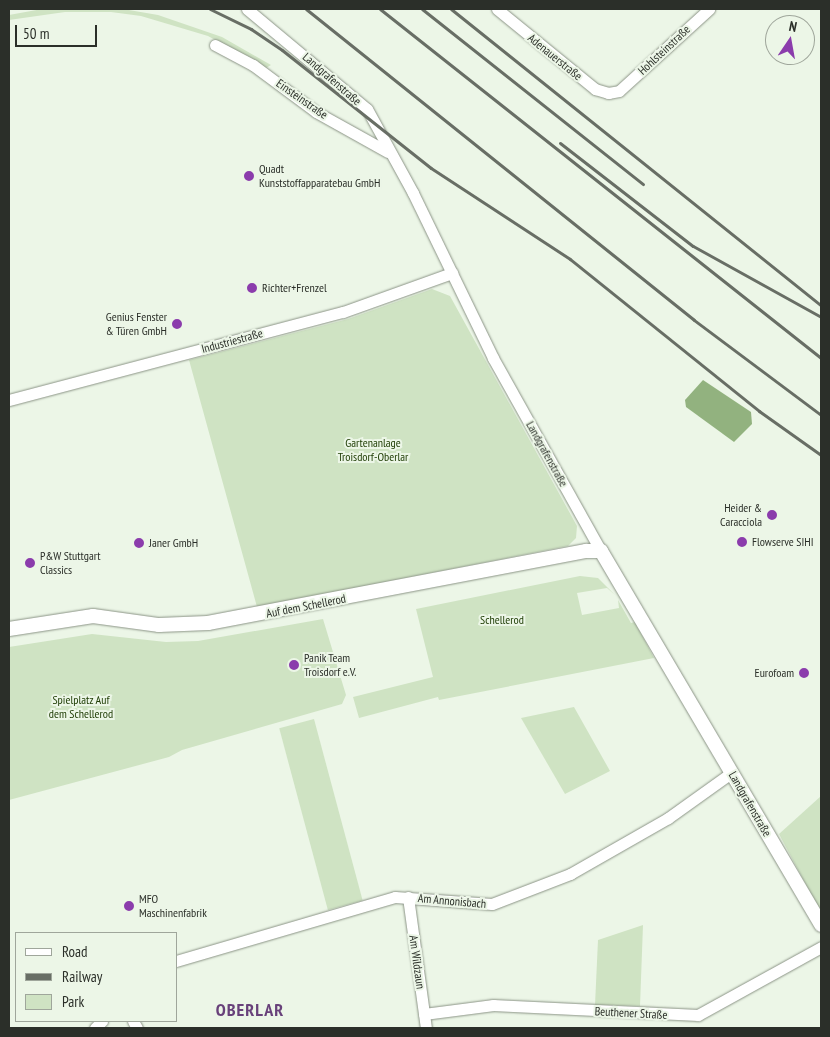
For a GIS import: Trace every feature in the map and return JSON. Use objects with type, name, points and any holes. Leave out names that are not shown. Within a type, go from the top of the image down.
[{"type":"street","name":"Landgrafenstraße","points":[[247,9],[366,109],[452,273],[493,358],[601,551],[821,925]]},
{"type":"street","name":"Adenauerstraße","points":[[497,9],[595,89],[608,93],[619,91]]},
{"type":"street","name":"Hohlsteinstraße","points":[[619,91],[709,9]]},
{"type":"street","name":"Einsteinstraße","points":[[214,45],[253,65],[316,112],[390,153]]},
{"type":"street","name":"Industriestraße","points":[[9,400],[343,312],[452,273]]},
{"type":"street","name":"Auf dem Schellerod","points":[[9,629],[93,616],[159,625],[208,623],[586,550],[601,551]]},
{"type":"street","name":"Am Annonisbach","points":[[178,960],[382,901],[408,896],[490,905],[570,874],[668,818],[731,773]]},
{"type":"street","name":"Am Wildzaun","points":[[408,896],[426,1028]]},
{"type":"street","points":[[697,1028],[698,1015],[821,948]]},
{"type":"street","name":"Beuthener Straße","points":[[424,1014],[493,1005],[698,1015]]},
{"type":"green space","points":[[42,9],[123,9],[158,15],[222,37],[271,65],[266,68],[208,36],[141,16],[111,12],[65,12],[9,20],[9,15]]},
{"type":"green space","name":"Gartenanlage Troisdorf-Oberlar","points":[[432,289],[450,296],[577,526],[576,538],[568,546],[257,607],[189,360],[348,319]]},
{"type":"green space","name":"Schellerod","points":[[580,576],[598,578],[615,595],[607,588],[577,593],[582,615],[619,608],[618,600],[631,623],[635,622],[654,658],[439,700],[438,697],[359,718],[353,697],[433,677],[416,609]]},
{"type":"green space","name":"Spielplatz Auf dem Schellerod","points":[[323,619],[346,695],[342,704],[182,750],[169,757],[9,800],[9,647],[92,634],[166,642],[198,641]]},
{"type":"green space","points":[[574,707],[610,771],[565,794],[521,718]]},
{"type":"green space","points":[[314,719],[363,901],[328,910],[279,728]]},
{"type":"green space","points":[[821,796],[821,913],[779,834]]},
{"type":"green space","points":[[643,925],[640,1006],[595,1005],[598,940]]},
{"type":"shaded area","points":[[703,380],[751,412],[752,424],[734,442],[686,407],[685,400]]},
{"type":"railway","points":[[210,9],[251,29],[282,50],[431,168],[570,259],[759,411],[821,455]]},
{"type":"railway","points":[[306,9],[694,320],[821,415]]},
{"type":"railway","points":[[380,9],[821,358]]},
{"type":"railway","points":[[422,9],[643,184]]},
{"type":"railway","points":[[451,9],[821,305]]},
{"type":"railway","points":[[560,143],[693,246],[821,317]]},
{"type":"place","name":"Quadt Kunststoffapparatebau GmbH","points":[[249,176]]},
{"type":"place","name":"Richter+Frenzel","points":[[252,288]]},
{"type":"place","name":"Genius Fenster & Türen GmbH","points":[[177,324]]},
{"type":"place","name":"Heider & Caracciola","points":[[772,515]]},
{"type":"place","name":"Flowserve SIHI","points":[[742,542]]},
{"type":"place","name":"Janer GmbH","points":[[139,543]]},
{"type":"place","name":"P&W Stuttgart Classics","points":[[30,563]]},
{"type":"place","name":"Panik Team Troisdorf e.V.","points":[[294,665]]},
{"type":"place","name":"Eurofoam","points":[[804,673]]},
{"type":"place","name":"MFO Maschinenfabrik","points":[[129,906]]},
{"type":"district","name":"OBERLAR","points":[[250,1010]]}]
